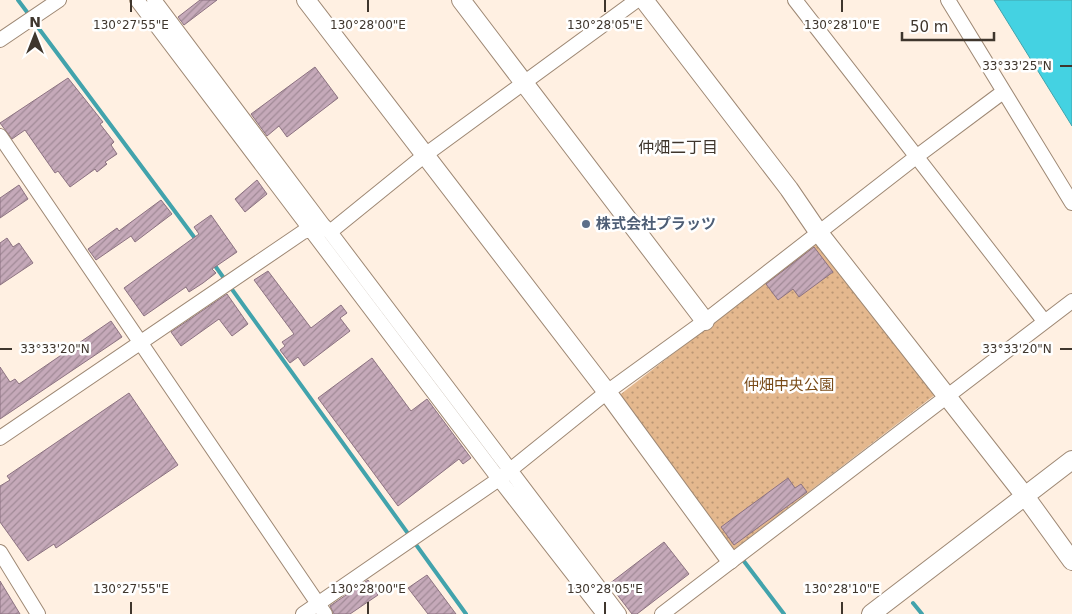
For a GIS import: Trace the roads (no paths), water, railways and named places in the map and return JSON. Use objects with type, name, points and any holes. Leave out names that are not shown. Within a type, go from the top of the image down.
[{"type":"street","points":[[0,40],[59,0]]},
{"type":"street","points":[[137,0],[511,468],[619,614]]},
{"type":"street","points":[[154,0],[321,229],[499,479],[604,614]]},
{"type":"street","points":[[306,0],[607,392],[730,560]]},
{"type":"street","points":[[462,0],[705,322]]},
{"type":"street","points":[[0,438],[139,342],[321,229],[636,0]]},
{"type":"street","points":[[644,0],[789,189],[819,233],[1025,496],[1072,561]]},
{"type":"street","points":[[795,0],[1044,321]]},
{"type":"street","points":[[948,0],[1072,203]]},
{"type":"street","points":[[303,614],[321,609],[499,479],[607,392],[705,322],[916,156],[1003,92]]},
{"type":"street","points":[[0,136],[321,609]]},
{"type":"street","points":[[662,614],[730,560],[1072,301]]},
{"type":"street","points":[[871,614],[1072,460]]},
{"type":"street","points":[[0,552],[38,614]]},
{"type":"water","points":[[994,0],[1072,0],[1072,126]]},
{"type":"waterway","points":[[18,0],[30,16]]},
{"type":"waterway","points":[[34,22],[197,241]]},
{"type":"waterway","points":[[213,263],[466,614]]},
{"type":"waterway","points":[[395,330],[453,406]]},
{"type":"waterway","points":[[743,560],[784,614]]},
{"type":"waterway","points":[[913,603],[922,614]]},
{"type":"place","name":"株式会社プラッツ","points":[[586,224]]},
{"type":"district","name":"仲畑二丁目","points":[[678,147]]},
{"type":"park label","name":"仲畑中央公園","points":[[789,385]]}]
